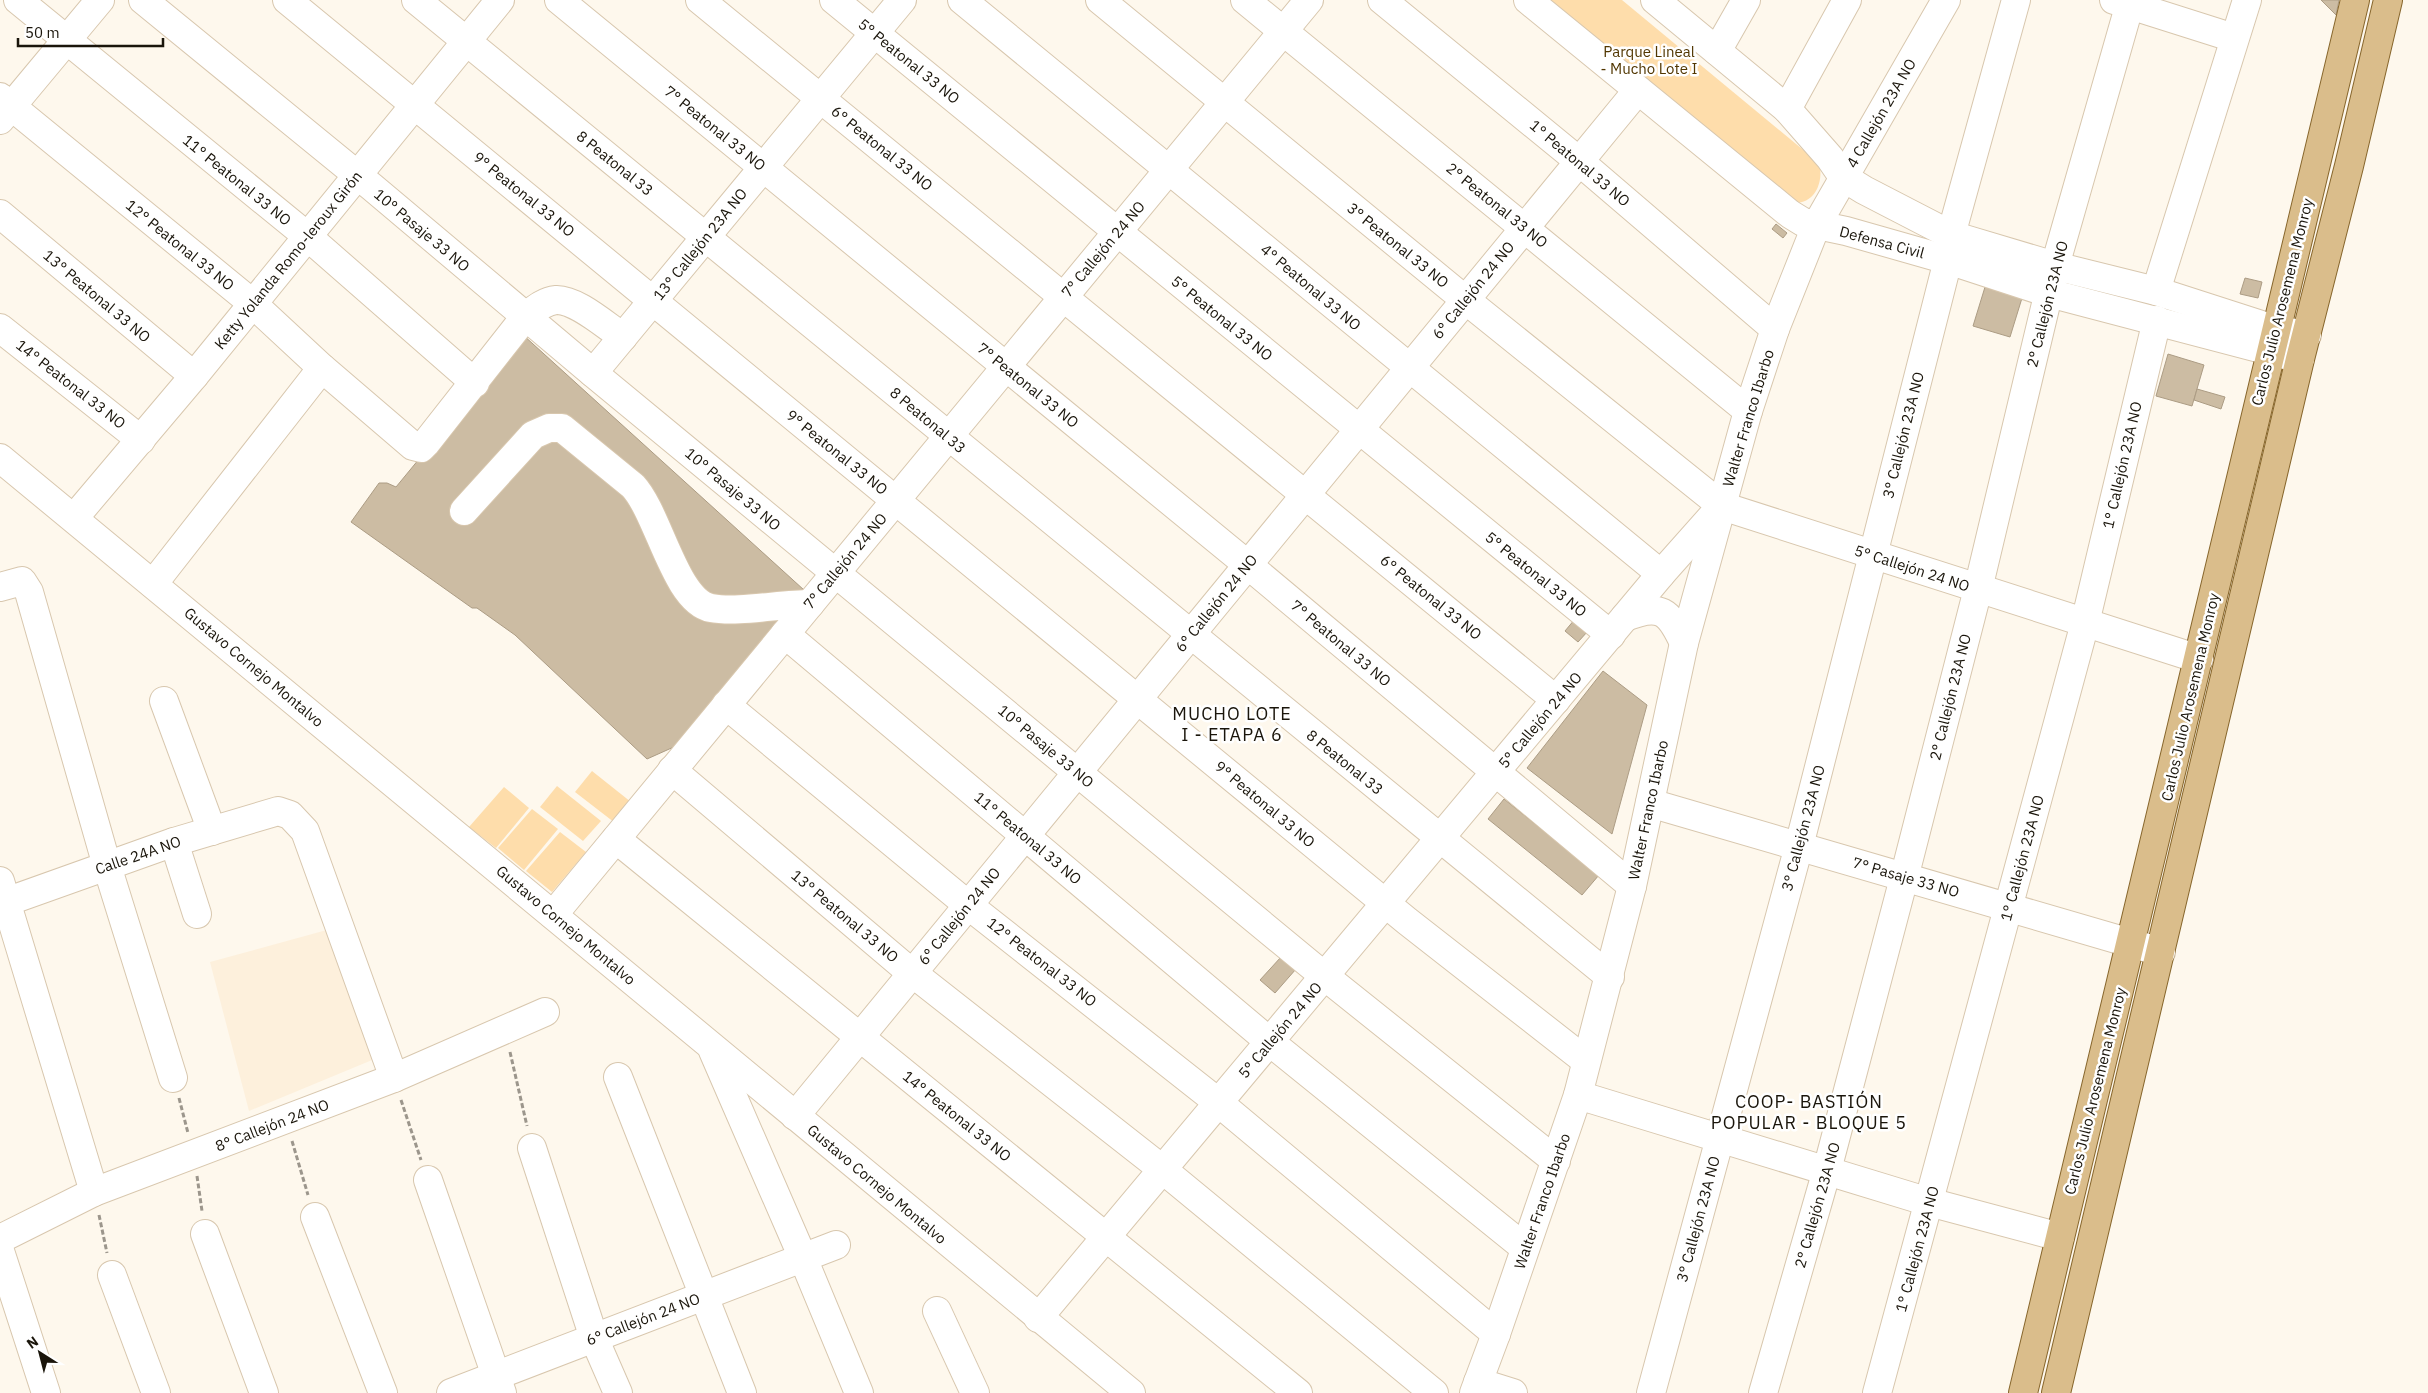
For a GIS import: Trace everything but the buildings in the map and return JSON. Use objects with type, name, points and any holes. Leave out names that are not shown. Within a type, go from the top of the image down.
[{"type":"main road","name":"Carlos Julio Arosemena Monroy","points":[[2022,1393],[2355,0]]},
{"type":"main road","name":"Carlos Julio Arosemena Monroy","points":[[2056,1393],[2162,952],[2303,347],[2350,166],[2388,0]]},
{"type":"street","name":"11° Peatonal 33 NO","points":[[18,0],[307,236],[475,383]]},
{"type":"street","points":[[4,108],[67,40],[100,0]]},
{"type":"street","name":"10° Pasaje 33 NO","points":[[143,0],[593,374],[1325,976],[1556,1161]]},
{"type":"street","name":"9° Peatonal 33 NO","points":[[287,0],[1386,903],[1586,1061]]},
{"type":"street","name":"8 Peatonal 33","points":[[416,0],[1610,977]]},
{"type":"street","name":"Ketty Yolanda Romo-leroux Girón","points":[[74,518],[194,376],[500,0]]},
{"type":"street","name":"7° Peatonal 33 NO","points":[[559,0],[1248,565],[1632,886]]},
{"type":"street","name":"6° Peatonal 33 NO","points":[[700,0],[1556,700]]},
{"type":"street","name":"5° Peatonal 33 NO","points":[[834,0],[1359,429],[1618,626]]},
{"type":"street","name":"13° Callejón 23A NO","points":[[593,374],[902,0]]},
{"type":"street","name":"4° Peatonal 33 NO","points":[[962,0],[1661,574]]},
{"type":"street","name":"3° Peatonal 33 NO","points":[[1100,0],[1465,300],[1722,506]]},
{"type":"street","name":"2° Peatonal 33 NO","points":[[1245,0],[1748,411]]},
{"type":"street","name":"7° Callejón 24 NO","points":[[553,915],[1309,0]]},
{"type":"street","name":"1° Peatonal 33 NO","points":[[1382,0],[1580,162],[1775,329]]},
{"type":"street","name":"Defensa Civil","points":[[1528,0],[1790,214],[1816,226],[2055,266],[2156,291],[2273,341]]},
{"type":"street","name":"Defensa Civil","points":[[1654,0],[1787,110],[1830,158],[1843,177],[1950,248],[2049,293],[2157,320],[2303,347]]},
{"type":"street","points":[[1717,51],[1746,0]]},
{"type":"street","points":[[1787,110],[1847,0]]},
{"type":"street","name":"4 Callejón 23A NO","points":[[1816,226],[1946,0]]},
{"type":"street","name":"3° Callejón 23A NO","points":[[1651,1393],[1799,846],[1950,248],[2016,0]]},
{"type":"street","points":[[2156,291],[2246,0]]},
{"type":"street","points":[[2125,2],[2234,38]]},
{"type":"street","name":"2° Callejón 23A NO","points":[[1763,1393],[1827,1170],[1904,878],[1978,589],[2055,266],[2125,2]]},
{"type":"street","name":"6° Callejón 24 NO","points":[[795,1116],[1638,90]]},
{"type":"street","name":"12° Peatonal 33 NO","points":[[4,108],[252,303],[322,368],[413,446],[421,448],[426,443],[475,383]]},
{"type":"street","name":"13° Peatonal 33 NO","points":[[0,214],[194,376]]},
{"type":"street","name":"Walter Franco Ibarbo","points":[[1476,1387],[1578,1094],[1610,977],[1632,886],[1684,643],[1748,411],[1775,329],[1816,226]]},
{"type":"street","points":[[475,383],[525,317],[541,305],[554,300],[569,301],[623,337]]},
{"type":"street","name":"1° Callejón 23A NO","points":[[1878,1393],[2085,622],[2157,320]]},
{"type":"street","name":"14° Peatonal 33 NO","points":[[0,328],[141,440]]},
{"type":"street","points":[[153,584],[322,368]]},
{"type":"street","points":[[464,510],[532,436],[550,428],[562,428],[633,486],[643,497],[678,578],[694,599],[709,608],[726,609],[810,604]]},
{"type":"street","name":"Gustavo Cornejo Montalvo","points":[[0,458],[1131,1393]]},
{"type":"street","name":"5° Callejón 24 NO","points":[[1038,1318],[1496,774],[1661,574],[1722,506],[1872,556],[2199,659]]},
{"type":"street","points":[[0,587],[22,581],[29,592],[107,866],[173,1078]]},
{"type":"street","points":[[1618,626],[1641,611],[1653,610],[1663,612],[1672,619],[1684,643]]},
{"type":"street","name":"11° Peatonal 33 NO","points":[[785,634],[1270,1042],[1525,1248]]},
{"type":"street","points":[[164,701],[212,831]]},
{"type":"street","name":"12° Peatonal 33 NO","points":[[726,705],[968,905],[1219,1103],[1496,1334]]},
{"type":"street","name":"13° Peatonal 33 NO","points":[[672,770],[912,973],[1162,1169],[1434,1393]]},
{"type":"street","name":"7° Pasaje 33 NO","points":[[1650,803],[2162,952]]},
{"type":"street","name":"Calle 24A NO","points":[[2,895],[107,866],[174,842],[278,811],[290,815],[304,832],[394,1078]]},
{"type":"street","name":"14° Peatonal 33 NO","points":[[616,839],[1298,1393]]},
{"type":"street","points":[[174,842],[197,914]]},
{"type":"street","points":[[2,895],[94,1192]]},
{"type":"street","name":"8° Callejón 24 NO","points":[[0,1239],[94,1192],[394,1078],[545,1012]]},
{"type":"street","points":[[710,1045],[803,1258],[859,1393]]},
{"type":"street","points":[[618,1077],[742,1393]]},
{"type":"street","points":[[1578,1094],[1929,1202],[2060,1237]]},
{"type":"street","points":[[532,1148],[594,1338],[618,1393]]},
{"type":"street","points":[[428,1180],[498,1385]]},
{"type":"street","points":[[315,1217],[383,1393]]},
{"type":"street","points":[[205,1234],[264,1393]]},
{"type":"street","name":"6° Callejón 24 NO","points":[[451,1393],[498,1385],[594,1338],[836,1245]]},
{"type":"street","points":[[0,1251],[46,1393]]},
{"type":"street","points":[[112,1275],[156,1393]]},
{"type":"street","points":[[937,1311],[975,1393]]},
{"type":"street","points":[[1476,1387],[1513,1393]]},
{"type":"path","points":[[505,1028],[532,1148]]},
{"type":"path","points":[[394,1078],[428,1180]]},
{"type":"path","points":[[285,1120],[315,1217]]},
{"type":"path","points":[[94,1192],[112,1275]]},
{"type":"shaded area","points":[[334,928],[377,1058],[249,1111],[210,962]]},
{"type":"green space","name":"Parque Lineal - Mucho Lote I","points":[[1534,0],[1622,0],[1819,163],[1819,183],[1813,195],[1802,202],[1795,203]]},
{"type":"green space","points":[[592,771],[636,806],[619,826],[575,792]]},
{"type":"green space","points":[[557,786],[601,821],[583,841],[540,807]]},
{"type":"green space","points":[[504,787],[529,808],[496,848],[469,827]]},
{"type":"green space","points":[[532,809],[558,829],[524,870],[498,848]]},
{"type":"green space","points":[[560,832],[586,852],[552,892],[526,871]]},
{"type":"district","name":"MUCHO LOTE I - ETAPA 6","points":[[1232,723]]},
{"type":"district","name":"COOP- BASTIÓN POPULAR - BLOQUE 5","points":[[1809,1111]]}]
